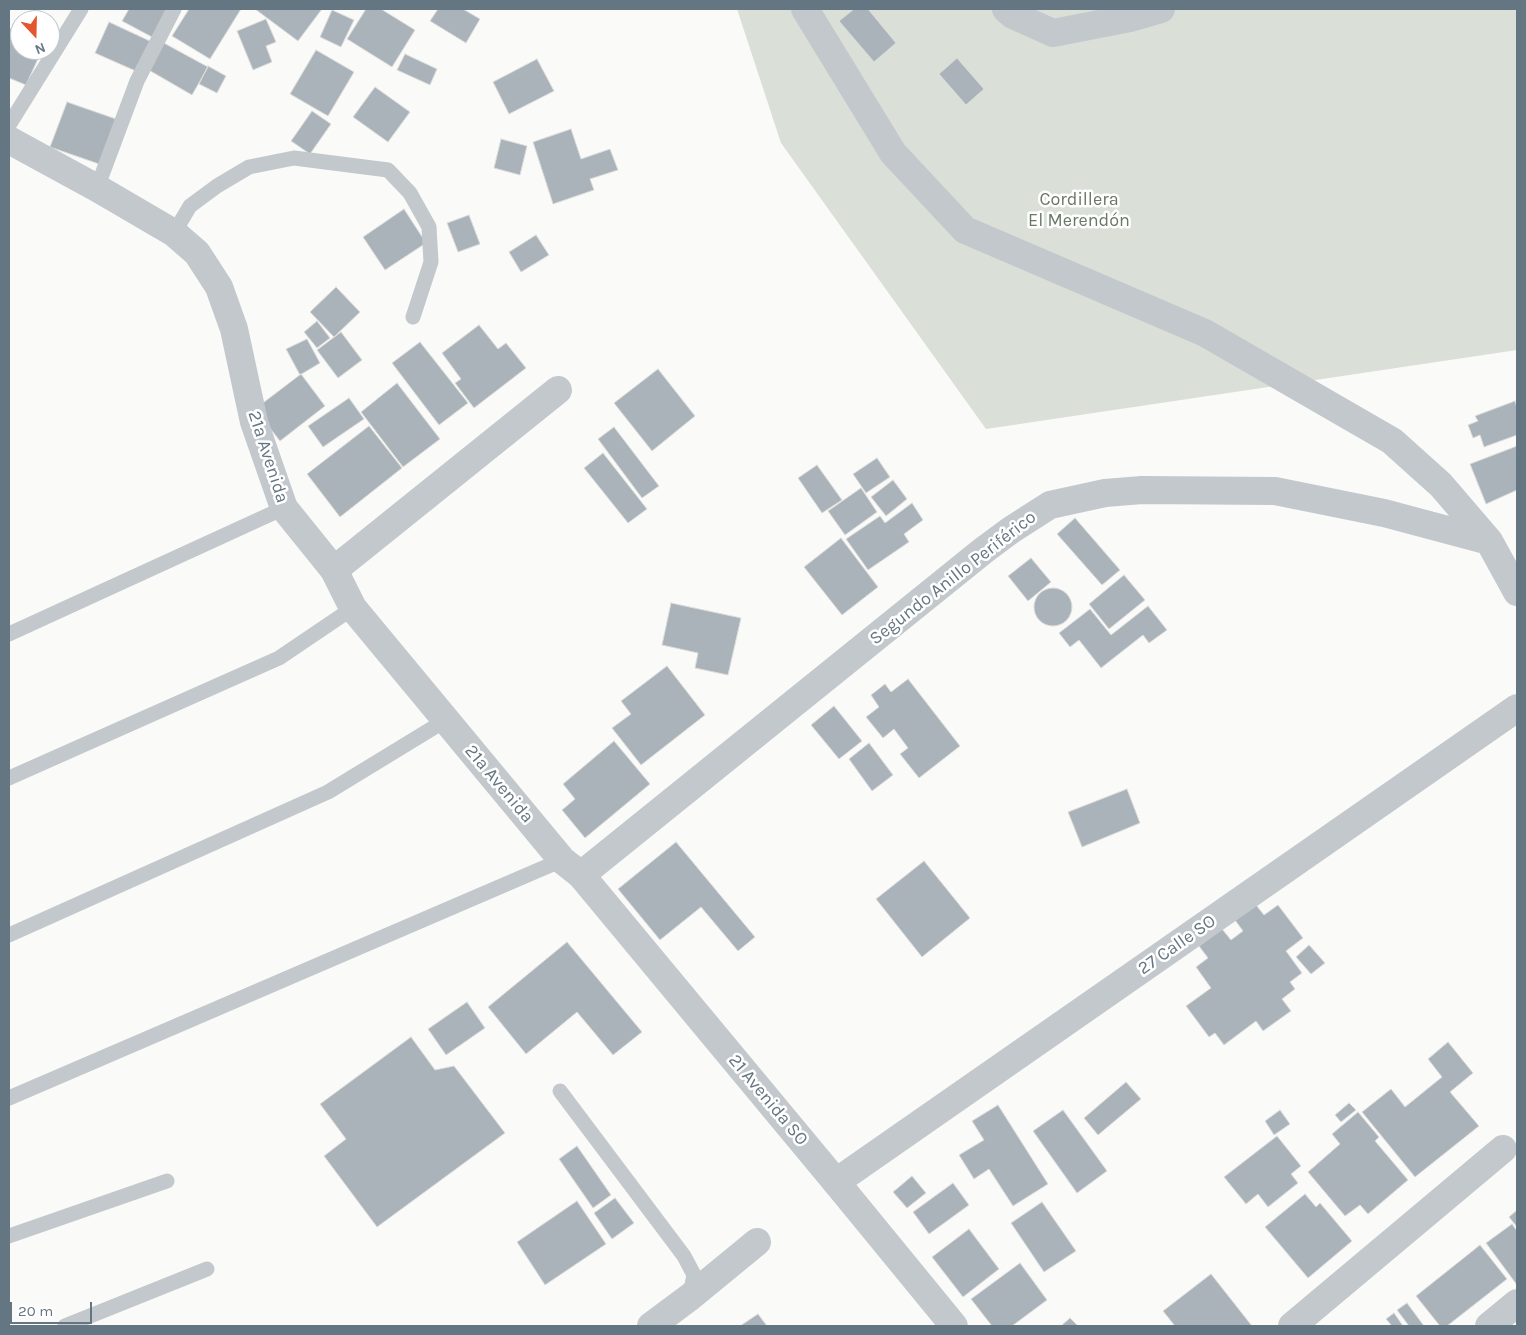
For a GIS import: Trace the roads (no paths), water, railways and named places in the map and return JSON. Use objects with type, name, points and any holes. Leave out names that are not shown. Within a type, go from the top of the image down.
[{"type":"street","points":[[805,9],[893,153],[965,230],[1205,333],[1392,441],[1441,485],[1489,541],[1517,592]]},
{"type":"street","points":[[1006,9],[1013,15],[1053,33],[1130,18],[1161,9]]},
{"type":"street","name":"21a Avenida","points":[[9,140],[174,233],[197,253],[219,287],[234,329],[254,422],[284,508],[334,570],[353,608],[572,868]]},
{"type":"street","points":[[334,570],[558,390]]},
{"type":"street","name":"Segundo Anillo Periférico","points":[[572,868],[984,550],[1050,505],[1105,492],[1142,490],[1275,491],[1384,513],[1489,541]]},
{"type":"street","name":"27 Calle SO","points":[[836,1182],[1517,708]]},
{"type":"street","name":"21 Avenida SO","points":[[572,868],[836,1182],[954,1326]]},
{"type":"street","points":[[1292,1326],[1503,1150]]},
{"type":"street","points":[[651,1326],[758,1242]]},
{"type":"street","points":[[1489,1326],[1517,1303]]},
{"type":"lane","points":[[9,125],[81,9]]},
{"type":"lane","points":[[97,188],[137,81],[174,9]]},
{"type":"lane","points":[[174,233],[190,206],[249,166],[294,158],[388,170],[410,193],[429,227],[431,262],[412,317]]},
{"type":"lane","points":[[9,634],[284,508]]},
{"type":"lane","points":[[9,778],[279,658],[353,608]]},
{"type":"lane","points":[[9,936],[328,792],[446,720]]},
{"type":"lane","points":[[9,1098],[572,868]]},
{"type":"lane","points":[[560,1091],[684,1256],[694,1275],[690,1297]]},
{"type":"lane","points":[[9,1236],[167,1181]]},
{"type":"lane","points":[[65,1326],[207,1268]]},
{"type":"park label","name":"Cordillera El Merendón","points":[[1079,210]]}]
